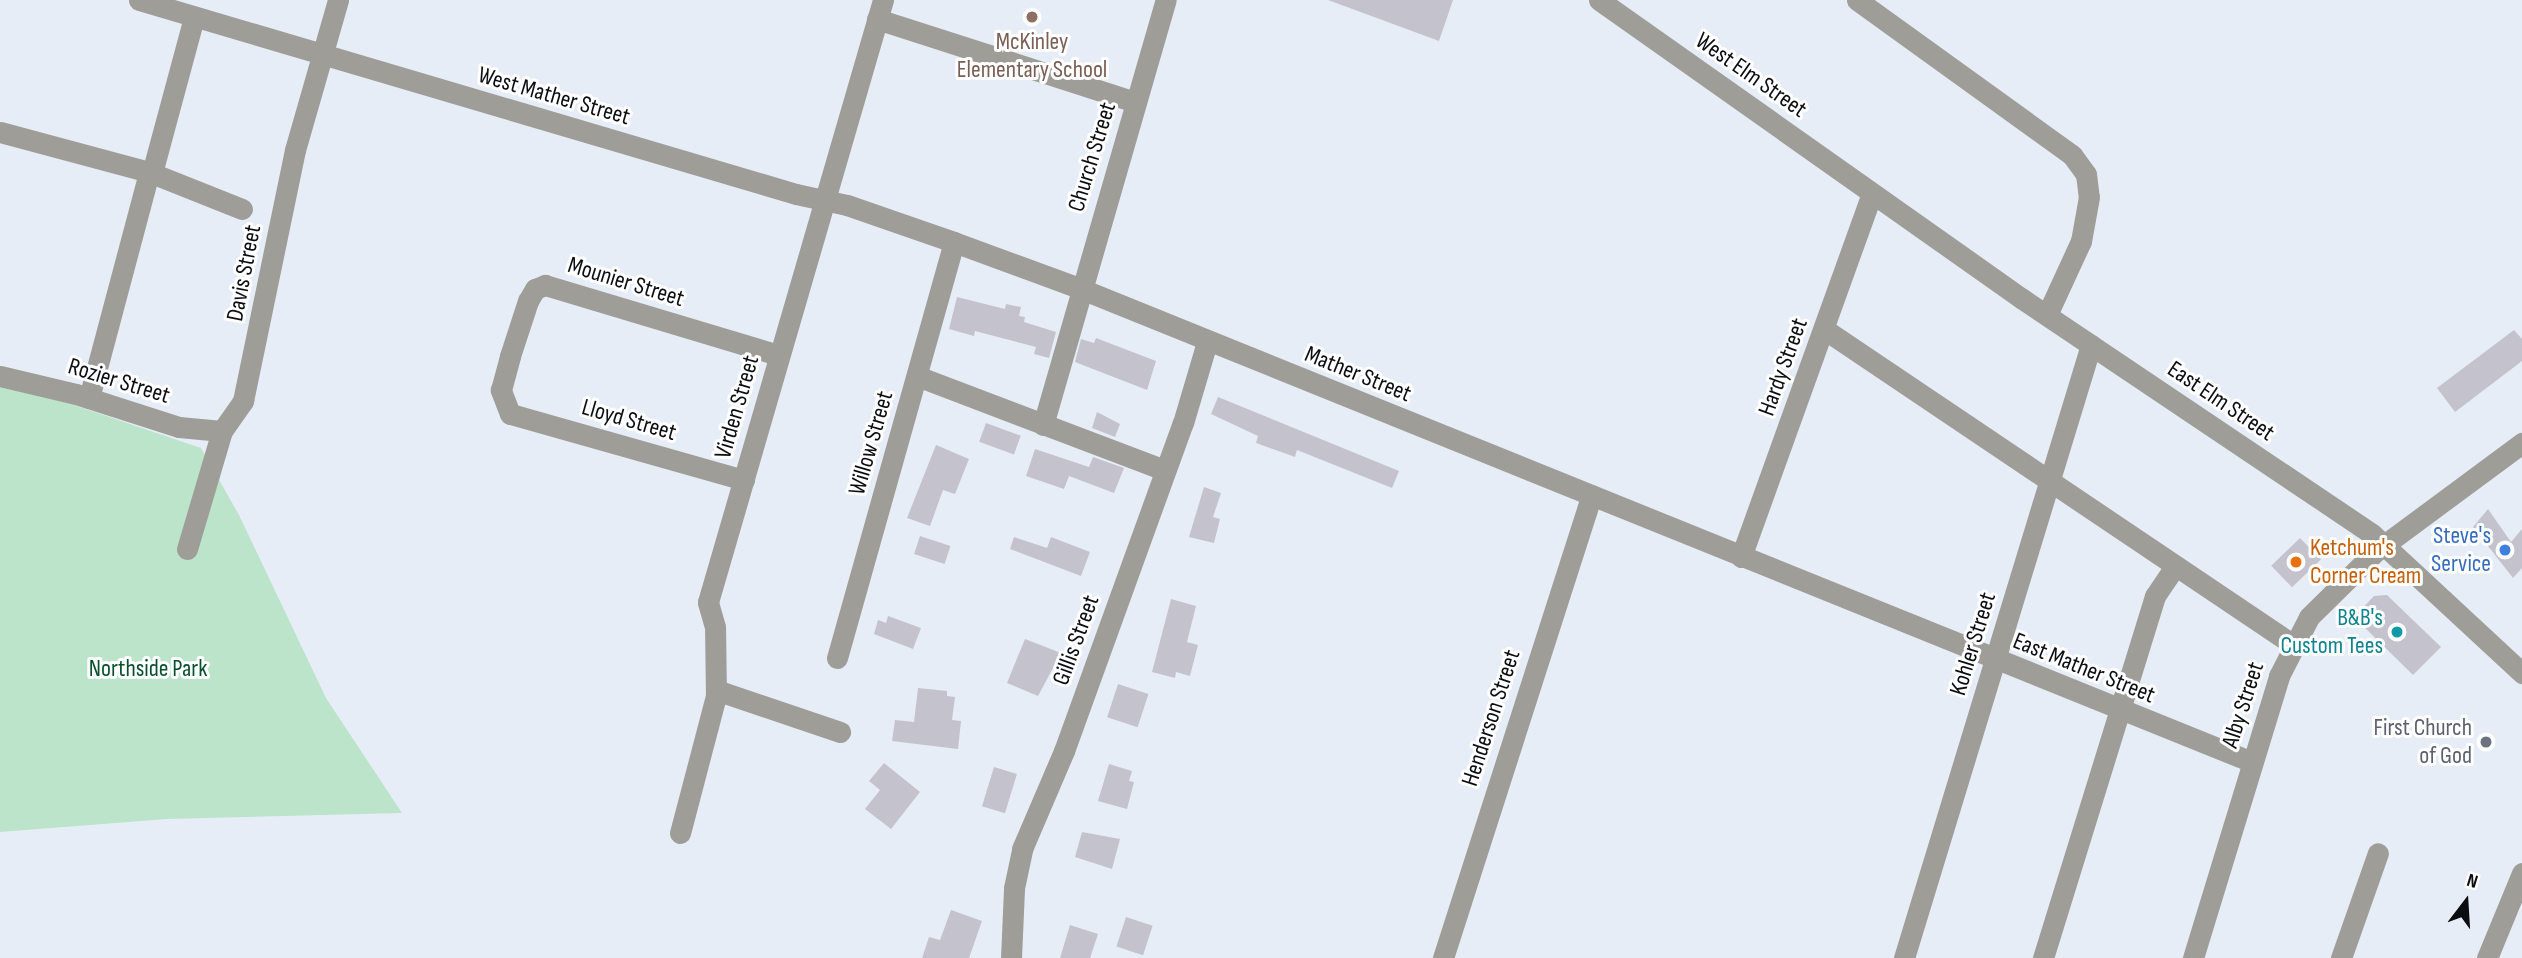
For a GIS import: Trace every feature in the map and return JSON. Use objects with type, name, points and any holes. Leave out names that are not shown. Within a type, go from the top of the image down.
[{"type":"street","name":"West Mather Street","points":[[139,0],[825,200],[954,242]]},
{"type":"street","name":"Davis Street","points":[[187,549],[222,431],[243,401],[295,150],[338,0]]},
{"type":"street","name":"Church Street","points":[[1043,425],[1080,288],[1166,0]]},
{"type":"street","name":"West Elm Street","points":[[1599,0],[1872,194]]},
{"type":"street","points":[[1857,0],[2072,155],[2085,174],[2089,197],[2081,241],[2047,316]]},
{"type":"street","points":[[880,10],[1136,102]]},
{"type":"street","name":"Virden Street","points":[[680,833],[716,690],[715,628],[708,602],[880,10]]},
{"type":"street","points":[[89,398],[194,17]]},
{"type":"street","points":[[0,132],[151,172],[242,209]]},
{"type":"street","name":"East Elm Street","points":[[1872,194],[2047,316],[2385,544],[2519,664]]},
{"type":"street","name":"Hardy Street","points":[[1741,557],[1872,194]]},
{"type":"street","name":"Mather Street","points":[[954,242],[1080,288],[1207,342],[1741,557]]},
{"type":"street","name":"Willow Street","points":[[837,658],[954,242]]},
{"type":"street","name":"Mounier Street","points":[[504,406],[501,390],[528,301],[535,289],[545,285],[779,355]]},
{"type":"street","points":[[1824,329],[2292,644]]},
{"type":"street","name":"Gillis Street","points":[[1011,958],[1014,888],[1022,849],[1064,751],[1165,470],[1207,342]]},
{"type":"street","name":"Kohler Street","points":[[1904,958],[2091,345]]},
{"type":"street","name":"Rozier Street","points":[[0,376],[89,398],[179,427],[222,431]]},
{"type":"street","points":[[917,376],[1165,470]]},
{"type":"street","name":"Lloyd Street","points":[[504,406],[510,414],[744,480]]},
{"type":"street","name":"Alby Street","points":[[2193,958],[2252,762],[2292,644],[2324,599],[2385,544],[2522,443]]},
{"type":"street","name":"Henderson Street","points":[[1443,958],[1592,495]]},
{"type":"street","name":"East Mather Street","points":[[1741,557],[2252,762]]},
{"type":"street","points":[[2043,958],[2122,712],[2155,596],[2175,566]]},
{"type":"street","points":[[716,690],[840,732]]},
{"type":"street","points":[[2341,958],[2378,853]]},
{"type":"street","points":[[2487,958],[2522,875]]},
{"type":"green space","name":"Northside Park","points":[[0,387],[71,404],[201,448],[239,515],[326,698],[402,813],[167,819],[0,832]]},
{"type":"building","points":[[1328,0],[1453,0],[1439,41]]},
{"type":"building","points":[[957,297],[1005,309],[1006,304],[1021,307],[1019,316],[1025,317],[1024,322],[1056,332],[1049,358],[1034,354],[1036,347],[975,331],[974,336],[949,329]]},
{"type":"building","points":[[2514,330],[2522,339],[2522,361],[2455,412],[2437,388]]},
{"type":"building","points":[[1096,338],[1156,361],[1147,390],[1075,362],[1081,339],[1094,343]]},
{"type":"building","points":[[1218,397],[1399,471],[1392,488],[1297,450],[1295,457],[1256,443],[1258,436],[1211,414]]},
{"type":"building","points":[[1097,412],[1120,424],[1115,437],[1092,428]]},
{"type":"building","points":[[986,423],[1021,436],[1014,454],[979,442]]},
{"type":"building","points":[[936,445],[969,459],[955,494],[943,490],[930,526],[907,518]]},
{"type":"building","points":[[1035,449],[1089,467],[1093,457],[1124,468],[1114,493],[1069,476],[1064,489],[1026,476]]},
{"type":"building","points":[[1204,487],[1221,493],[1213,517],[1220,519],[1214,543],[1189,537]]},
{"type":"building","name":"Steve's Service","points":[[2488,509],[2511,542],[2522,529],[2522,568],[2513,578],[2473,527]]},
{"type":"building","points":[[920,536],[950,546],[945,564],[914,554]]},
{"type":"building","points":[[1014,537],[1047,548],[1051,537],[1090,552],[1081,576],[1010,549]]},
{"type":"building","name":"Ketchum's Corner Cream","points":[[2300,538],[2321,560],[2292,587],[2271,566]]},
{"type":"building","name":"B&B's Custom Tees","points":[[2387,595],[2441,647],[2413,675],[2354,617],[2374,596]]},
{"type":"building","points":[[1171,599],[1196,606],[1187,642],[1198,645],[1190,676],[1176,672],[1175,678],[1152,672]]},
{"type":"building","points":[[888,616],[921,628],[913,649],[874,634],[878,620],[886,623]]},
{"type":"building","points":[[1025,639],[1061,653],[1038,696],[1007,683]]},
{"type":"building","points":[[1118,684],[1148,694],[1138,727],[1107,717]]},
{"type":"building","points":[[918,688],[947,691],[947,696],[955,697],[952,720],[961,721],[958,749],[892,741],[895,720],[914,722]]},
{"type":"building","points":[[884,763],[920,792],[891,829],[865,809],[880,790],[869,781]]},
{"type":"building","points":[[1109,764],[1132,771],[1129,781],[1134,782],[1127,809],[1098,801]]},
{"type":"building","points":[[994,767],[1017,774],[1005,813],[982,806]]},
{"type":"building","points":[[1082,832],[1120,839],[1112,869],[1075,857]]},
{"type":"building","points":[[951,910],[982,921],[969,958],[922,958],[929,937],[940,940]]},
{"type":"building","points":[[1126,917],[1153,926],[1143,955],[1116,946]]},
{"type":"building","points":[[1070,925],[1098,934],[1090,958],[1060,958]]},
{"type":"place","name":"McKinley Elementary School","points":[[1032,17]]},
{"type":"place","name":"Steve's Service","points":[[2505,550]]},
{"type":"place","name":"Ketchum's Corner Cream","points":[[2296,562]]},
{"type":"place","name":"B&B's Custom Tees","points":[[2397,632]]},
{"type":"place","name":"First Church of God","points":[[2486,742]]}]
